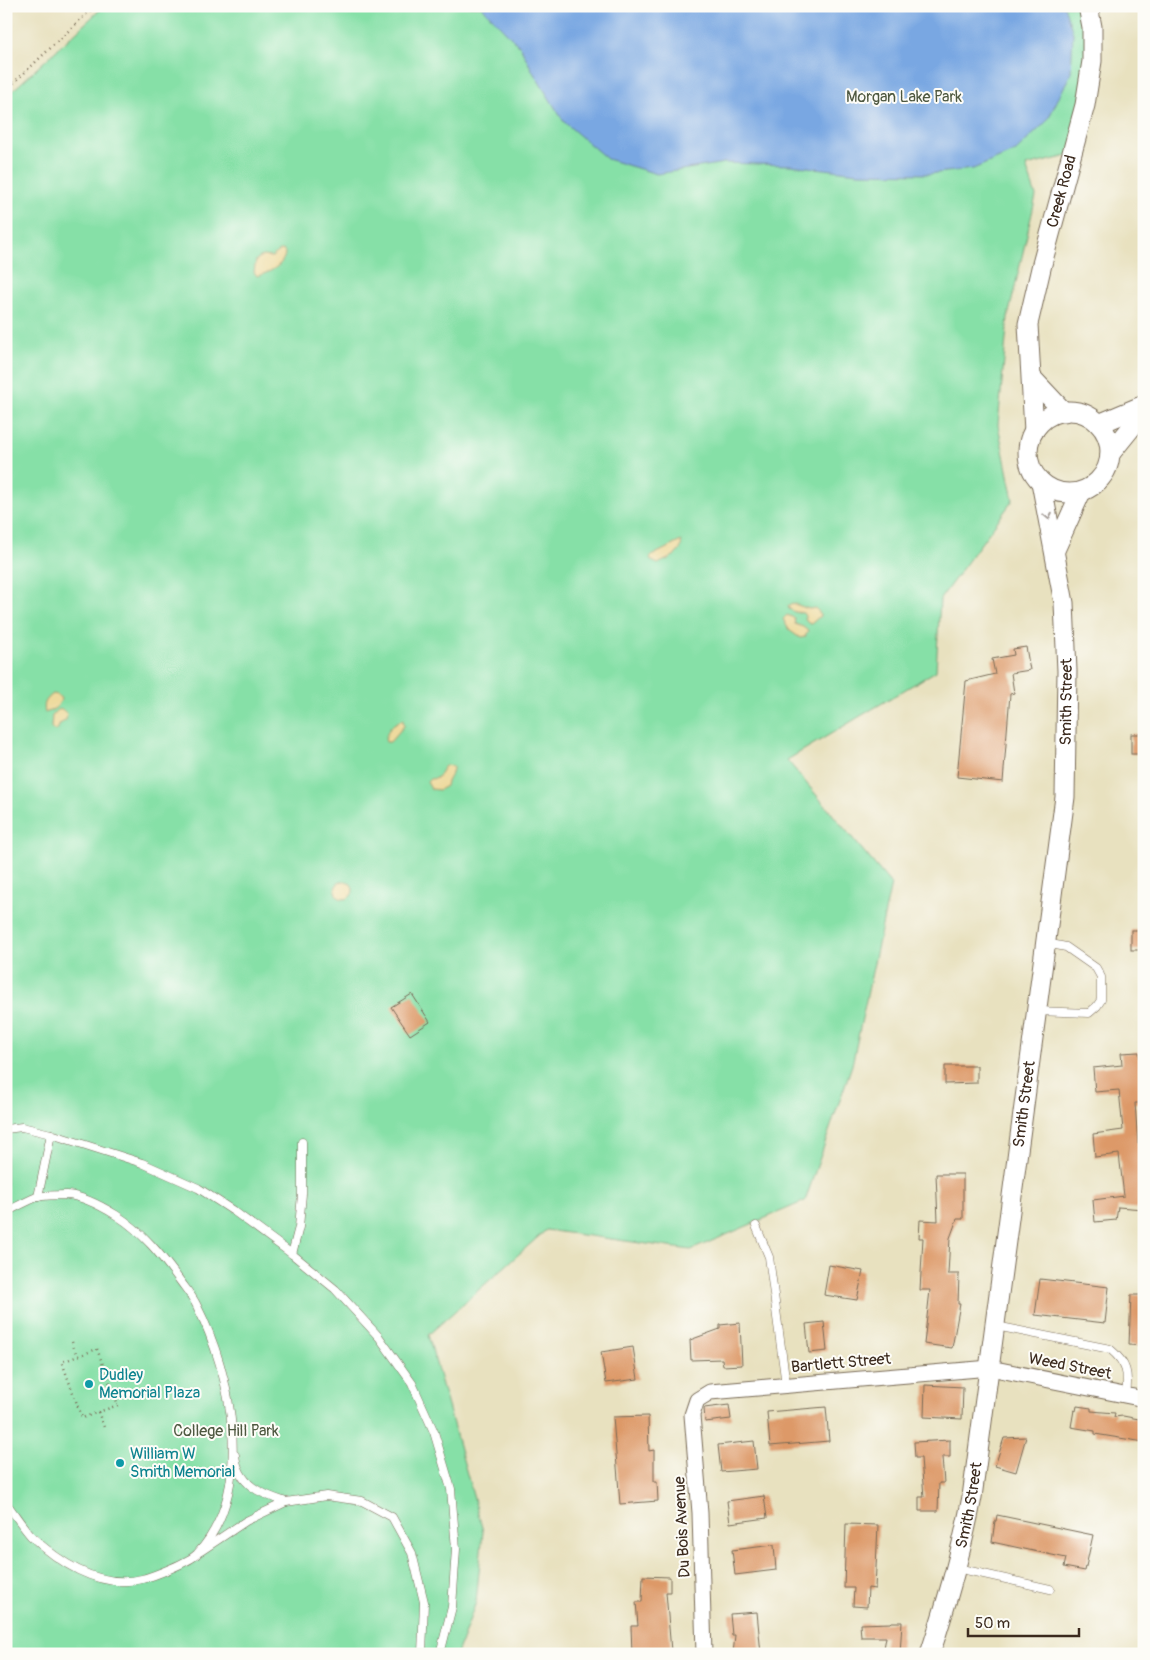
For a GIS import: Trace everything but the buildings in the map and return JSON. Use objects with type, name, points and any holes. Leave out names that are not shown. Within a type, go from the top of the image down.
[{"type":"street","name":"Creek Road","points":[[1034,431],[1028,324],[1084,106],[1092,61],[1092,27],[1088,6]]},
{"type":"street","points":[[1032,378],[1064,412]]},
{"type":"street","points":[[1099,424],[1144,405]]},
{"type":"street","points":[[1064,412],[1077,412],[1089,416],[1099,424],[1106,433],[1110,454],[1108,466],[1102,477],[1092,486],[1081,492],[1070,493],[1060,492],[1041,482],[1035,475],[1029,458],[1029,449],[1034,431],[1047,418],[1064,412]]},
{"type":"street","points":[[1110,454],[1144,412]]},
{"type":"street","name":"Smith Street","points":[[930,1654],[957,1568],[972,1498],[1065,797],[1067,672],[1064,603],[1041,482]]},
{"type":"street","points":[[1055,550],[1081,492]]},
{"type":"street","name":"Bartlett Street","points":[[696,1400],[710,1392],[990,1368]]},
{"type":"street","name":"Weed Street","points":[[990,1368],[1144,1399]]},
{"type":"street","name":"Du Bois Avenue","points":[[696,1400],[692,1415],[700,1513],[704,1654]]},
{"type":"lane","points":[[1037,1011],[1089,1013],[1101,1000],[1101,977],[1096,968],[1066,947],[1046,943]]},
{"type":"lane","points":[[6,1129],[22,1127],[51,1134],[142,1164],[198,1188],[235,1212],[292,1254],[334,1289],[379,1338],[412,1383],[434,1432],[451,1489],[456,1549],[452,1607],[440,1654]]},
{"type":"lane","points":[[38,1197],[51,1134]]},
{"type":"lane","points":[[292,1254],[300,1227],[302,1142]]},
{"type":"lane","points":[[6,1212],[38,1197],[69,1195],[101,1206],[133,1226],[164,1259],[195,1302],[214,1343],[228,1395],[236,1462],[243,1480],[263,1494],[286,1502]]},
{"type":"lane","points":[[756,1226],[769,1257],[786,1385]]},
{"type":"lane","points":[[996,1326],[1110,1349],[1121,1358],[1126,1369],[1128,1382],[1126,1395]]},
{"type":"lane","points":[[196,1555],[218,1524],[229,1487],[233,1440]]},
{"type":"lane","points":[[6,1502],[30,1535],[61,1560],[95,1578],[129,1582],[154,1576],[196,1555],[246,1521],[286,1502],[326,1496],[362,1501],[392,1517],[412,1553],[424,1602],[422,1654]]},
{"type":"lane","points":[[957,1568],[1050,1589]]},
{"type":"path","points":[[6,90],[95,6]]},
{"type":"path","points":[[72,1342],[77,1356]]},
{"type":"path","points":[[98,1349],[118,1405],[98,1412],[82,1418],[62,1362],[98,1349]]},
{"type":"path","points":[[98,1412],[105,1430]]},
{"type":"green space","name":"College Hill Park","points":[[104,6],[1082,6],[1092,61],[1072,155],[1026,166],[1036,196],[1008,317],[998,425],[1013,500],[940,599],[936,671],[787,760],[891,884],[852,1065],[805,1201],[691,1250],[546,1230],[428,1335],[483,1531],[476,1602],[457,1654],[6,1654],[6,97]]},
{"type":"sand","points":[[283,250],[285,253],[284,258],[279,265],[257,276],[254,272],[256,260],[262,256],[272,257]]},
{"type":"sand","points":[[681,541],[680,549],[670,558],[658,564],[650,560],[651,556]]},
{"type":"sand","points":[[792,603],[809,609],[815,608],[820,616],[811,624],[806,621],[803,613],[789,609],[788,606]]},
{"type":"sand","points":[[787,615],[794,618],[795,624],[808,631],[805,637],[800,638],[789,630],[783,619]]},
{"type":"sand","points":[[53,694],[58,695],[61,699],[60,702],[51,711],[45,713],[45,702]]},
{"type":"sand","points":[[62,709],[67,714],[66,720],[60,724],[57,730],[53,730],[51,727],[52,716]]},
{"type":"sand","points":[[403,720],[404,726],[390,742],[386,742],[385,739],[391,726]]},
{"type":"sand","points":[[447,765],[453,767],[446,786],[439,790],[431,789],[427,782],[430,779],[437,778]]},
{"type":"sand","points":[[344,881],[350,884],[353,890],[350,896],[344,899],[338,896],[335,890],[338,884]]},
{"type":"water","name":"Morgan Lake Park","points":[[481,6],[1064,6],[1073,33],[1071,73],[1047,121],[1016,151],[973,169],[928,174],[858,173],[790,165],[724,163],[657,174],[607,159],[564,122],[533,72],[521,48]]},
{"type":"place","name":"Dudley Memorial Plaza","points":[[89,1384]]},
{"type":"place","name":"William W Smith Memorial","points":[[120,1463]]}]
